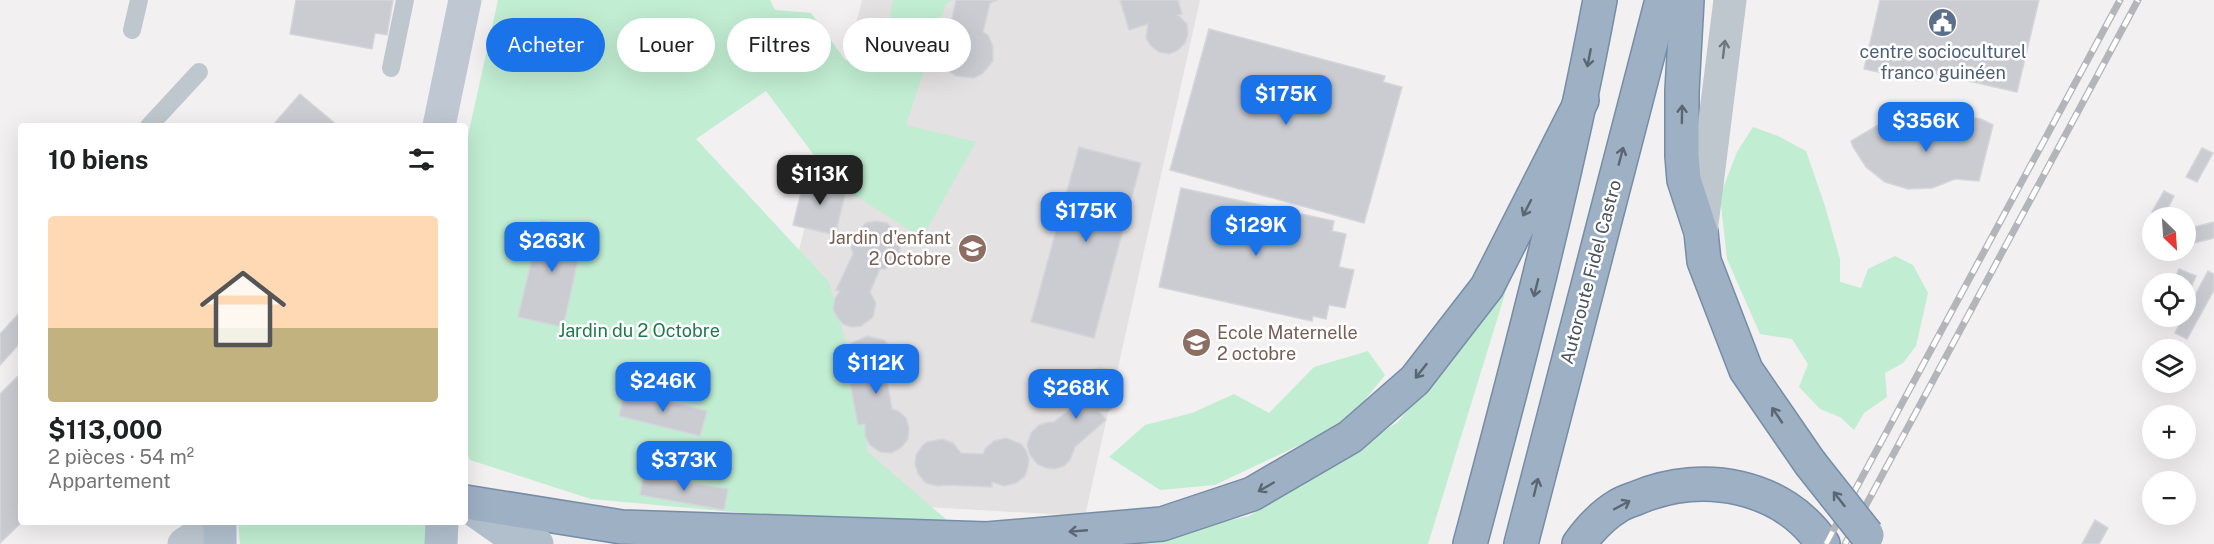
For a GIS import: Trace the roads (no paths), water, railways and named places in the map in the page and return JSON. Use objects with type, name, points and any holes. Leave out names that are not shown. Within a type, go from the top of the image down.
[{"type":"highway","points":[[1470,544],[1522,344],[1581,100],[1600,0]]},
{"type":"highway","name":"Autoroute Fidel Castro","points":[[1521,544],[1662,0]]},
{"type":"highway","points":[[1687,0],[1682,91],[1682,156],[1684,180],[1701,232],[1704,261],[1746,370],[1810,463],[1869,539]]},
{"type":"highway","points":[[468,503],[622,527],[987,538],[1162,525],[1252,494],[1350,437],[1415,380],[1487,286],[1581,100]]},
{"type":"highway","points":[[1579,544],[1590,529],[1618,506],[1661,488],[1709,483],[1751,491],[1790,508],[1823,544]]},
{"type":"main road","points":[[440,123],[465,0]]},
{"type":"main road","points":[[468,505],[502,530],[537,544]]},
{"type":"main road","points":[[184,544],[214,525]]},
{"type":"main road","points":[[219,525],[220,544]]},
{"type":"main road","points":[[441,544],[442,525]]},
{"type":"street","points":[[1701,232],[1730,0]]},
{"type":"lane","points":[[132,30],[139,0]]},
{"type":"lane","points":[[391,68],[405,0]]},
{"type":"lane","points":[[152,123],[199,72]]},
{"type":"railway","points":[[1826,544],[2120,0]]},
{"type":"railway","points":[[1845,544],[2138,0]]},
{"type":"place","name":"centre socioculturel franco guinéen","points":[[1943,23]]},
{"type":"place","name":"Jardin d'enfant 2 Octobre","points":[[972,248]]},
{"type":"place","name":"Ecole Maternelle 2 octobre","points":[[1196,343]]},
{"type":"park label","name":"Jardin du 2 Octobre","points":[[639,331]]}]
